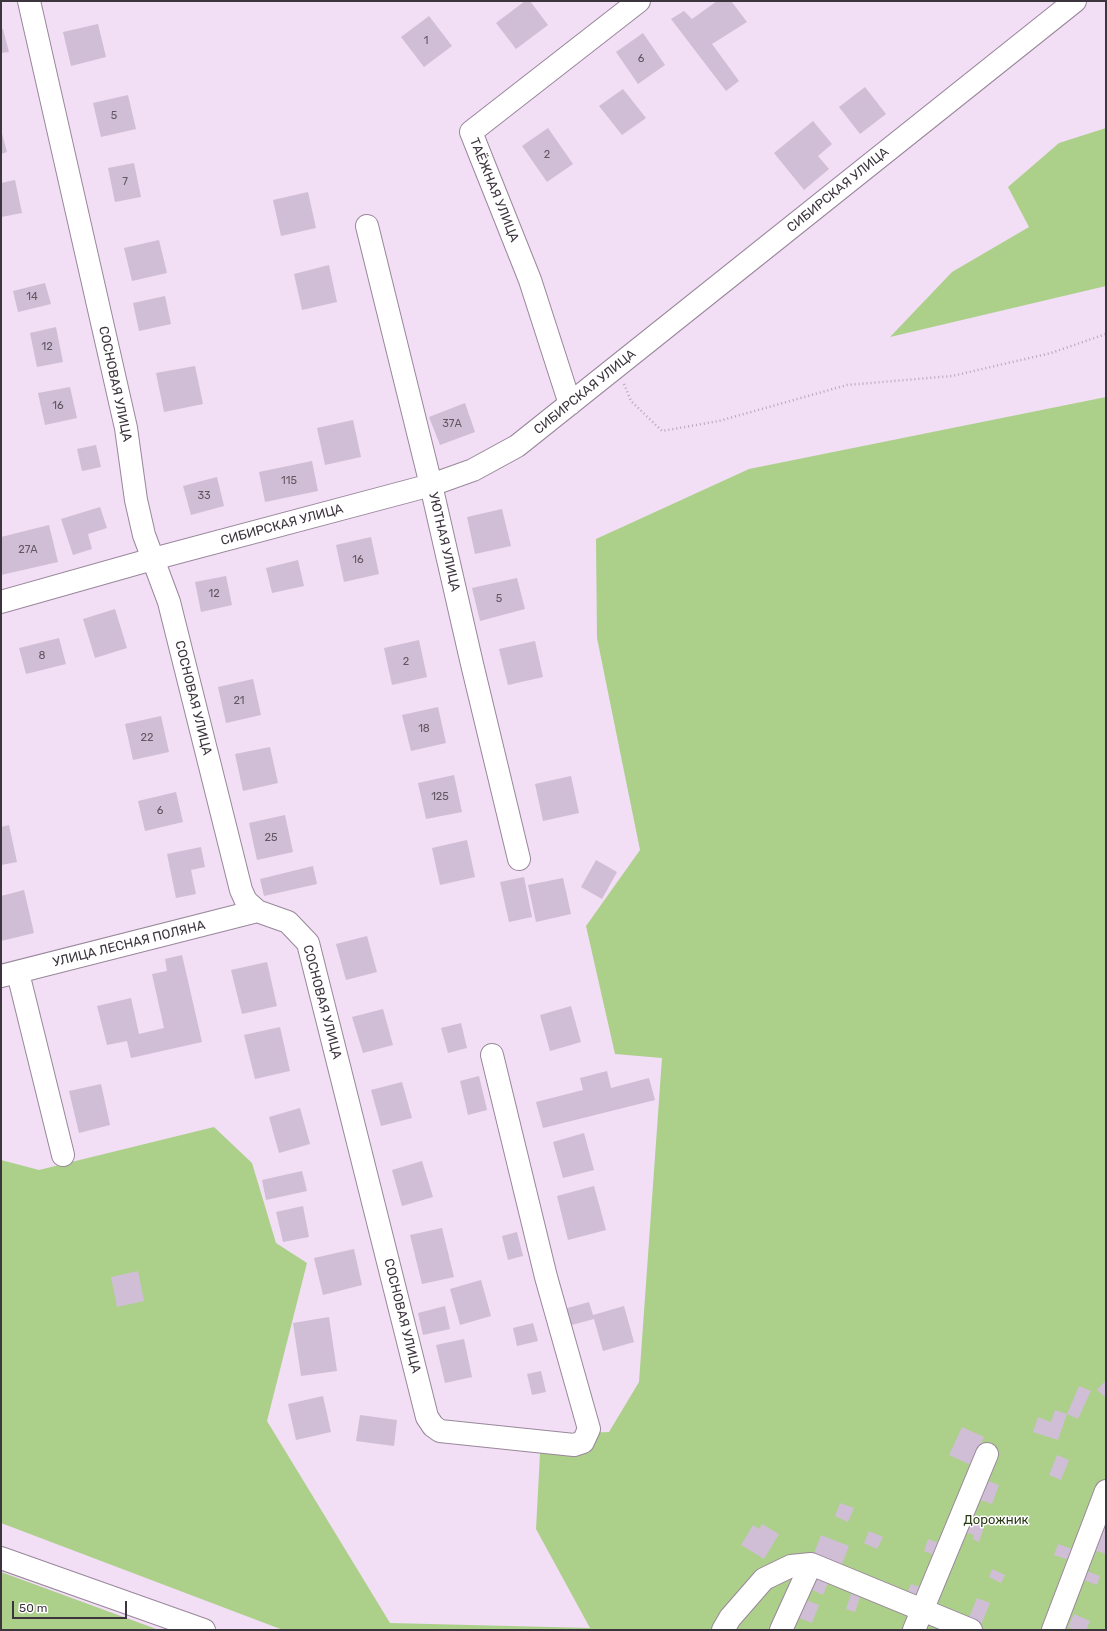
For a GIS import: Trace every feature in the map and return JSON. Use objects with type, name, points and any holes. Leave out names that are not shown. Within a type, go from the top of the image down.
[{"type":"street","name":"СОСНОВАЯ УЛИЦА","points":[[29,1],[126,428],[136,500],[144,535],[169,602],[241,890],[246,901],[257,911],[288,922],[308,943],[427,1418],[433,1426],[440,1431],[574,1445],[583,1442],[589,1429],[546,1278],[492,1055]]},
{"type":"street","name":"ТАЁЖНАЯ УЛИЦА","points":[[570,404],[530,280],[471,132],[639,1]]},
{"type":"street","name":"СИБИРСКАЯ УЛИЦА","points":[[1,602],[153,559],[432,485],[473,470],[517,446],[1075,1]]},
{"type":"street","name":"УЮТНАЯ УЛИЦА","points":[[367,226],[432,485],[472,664],[519,859]]},
{"type":"street","name":"УЛИЦА ЛЕСНАЯ ПОЛЯНА","points":[[10,974],[257,911]]},
{"type":"street","points":[[10,974],[63,1155]]},
{"type":"street","points":[[918,1620],[987,1454]]},
{"type":"street","points":[[1053,1630],[1106,1491]]},
{"type":"street","points":[[1,1558],[204,1630]]},
{"type":"street","points":[[781,1630],[810,1564]]},
{"type":"street","points":[[723,1630],[730,1618],[764,1579],[791,1566],[810,1564],[918,1620],[971,1630]]},
{"type":"path","points":[[616,367],[631,401],[662,431],[719,421],[847,385],[952,376],[1051,353],[1106,334]]},
{"type":"green space","points":[[1106,128],[1106,286],[890,337],[952,272],[1029,227],[1008,187],[1059,143]]},
{"type":"green space","name":"Дорожник","points":[[1106,397],[1106,1630],[283,1630],[1,1523],[1,1160],[39,1170],[214,1127],[252,1163],[276,1243],[307,1263],[267,1421],[390,1623],[590,1628],[536,1529],[541,1435],[609,1432],[639,1382],[662,1058],[615,1054],[586,926],[640,850],[597,638],[596,539],[749,469]]},
{"type":"green space","points":[[1,1572],[159,1630],[1,1630]]},
{"type":"building","points":[[525,1],[530,1],[548,25],[516,49],[496,23]]},
{"type":"building","points":[[717,1],[731,1],[747,22],[712,44],[739,81],[726,91],[671,19],[684,11],[692,19]]},
{"type":"building","points":[[429,16],[452,46],[424,67],[401,37]]},
{"type":"building","points":[[98,24],[106,57],[71,66],[63,32]]},
{"type":"building","points":[[1,29],[3,29],[9,52],[1,53]]},
{"type":"building","points":[[643,33],[665,65],[638,84],[616,52]]},
{"type":"building","points":[[865,87],[886,114],[860,134],[839,107]]},
{"type":"building","points":[[623,89],[646,118],[622,135],[599,106]]},
{"type":"building","points":[[128,95],[136,129],[101,137],[93,103]]},
{"type":"building","points":[[813,121],[832,144],[818,156],[829,169],[804,190],[774,153]]},
{"type":"building","points":[[548,128],[573,164],[547,182],[522,146]]},
{"type":"building","points":[[1,130],[7,152],[1,154]]},
{"type":"building","points":[[134,163],[141,197],[115,202],[108,168]]},
{"type":"building","points":[[15,180],[22,213],[1,217],[1,183]]},
{"type":"building","points":[[308,192],[316,228],[281,236],[273,200]]},
{"type":"building","points":[[159,240],[167,273],[132,281],[124,248]]},
{"type":"building","points":[[329,265],[337,302],[302,310],[294,274]]},
{"type":"building","points":[[45,283],[51,304],[18,312],[13,291]]},
{"type":"building","points":[[165,296],[171,324],[139,331],[133,303]]},
{"type":"building","points":[[56,327],[63,362],[37,367],[30,333]]},
{"type":"building","points":[[195,366],[203,404],[164,412],[156,373]]},
{"type":"building","points":[[70,387],[77,418],[45,425],[38,393]]},
{"type":"building","points":[[465,403],[475,432],[440,445],[429,417]]},
{"type":"building","points":[[353,420],[361,457],[325,465],[317,428]]},
{"type":"building","points":[[96,445],[101,467],[82,471],[77,449]]},
{"type":"building","points":[[312,461],[318,491],[265,502],[259,472]]},
{"type":"building","points":[[217,477],[224,506],[191,515],[183,486]]},
{"type":"building","points":[[100,507],[107,528],[88,534],[92,549],[73,555],[61,519]]},
{"type":"building","points":[[502,509],[511,546],[475,554],[467,517]]},
{"type":"building","points":[[49,525],[58,562],[1,575],[1,537]]},
{"type":"building","points":[[371,537],[379,574],[344,582],[336,545]]},
{"type":"building","points":[[298,560],[304,586],[272,593],[266,568]]},
{"type":"building","points":[[226,576],[232,605],[201,612],[195,582]]},
{"type":"building","points":[[517,578],[525,609],[480,621],[472,588]]},
{"type":"building","points":[[115,609],[127,648],[95,658],[83,619]]},
{"type":"building","points":[[59,638],[66,664],[26,674],[19,648]]},
{"type":"building","points":[[419,640],[427,677],[392,685],[384,648]]},
{"type":"building","points":[[535,641],[543,677],[508,685],[499,649]]},
{"type":"building","points":[[253,679],[261,715],[226,723],[218,687]]},
{"type":"building","points":[[438,707],[446,743],[411,751],[402,715]]},
{"type":"building","points":[[161,716],[169,752],[133,760],[125,724]]},
{"type":"building","points":[[270,747],[278,783],[243,791],[235,754]]},
{"type":"building","points":[[454,775],[462,812],[426,819],[418,783]]},
{"type":"building","points":[[571,776],[579,813],[543,821],[535,784]]},
{"type":"building","points":[[176,792],[183,822],[145,831],[138,801]]},
{"type":"building","points":[[285,815],[293,852],[257,860],[249,823]]},
{"type":"building","points":[[9,825],[17,862],[1,865],[1,827]]},
{"type":"building","points":[[467,840],[475,877],[440,885],[432,848]]},
{"type":"building","points":[[201,847],[205,867],[191,870],[196,894],[176,898],[167,854]]},
{"type":"building","points":[[596,860],[617,872],[602,899],[581,887]]},
{"type":"building","points":[[313,866],[317,884],[264,896],[260,879]]},
{"type":"building","points":[[524,877],[532,917],[509,922],[500,882]]},
{"type":"building","points":[[563,878],[571,914],[536,922],[528,885]]},
{"type":"building","points":[[24,890],[34,933],[1,941],[1,896]]},
{"type":"building","points":[[367,936],[377,972],[346,980],[336,944]]},
{"type":"building","points":[[182,955],[202,1042],[131,1058],[127,1041],[107,1045],[97,1006],[131,998],[139,1034],[164,1028],[152,974],[167,971],[165,959]]},
{"type":"building","points":[[267,962],[277,1006],[242,1014],[231,970]]},
{"type":"building","points":[[571,1006],[581,1042],[550,1051],[540,1015]]},
{"type":"building","points":[[383,1009],[393,1045],[363,1053],[352,1017]]},
{"type":"building","points":[[461,1023],[467,1048],[448,1053],[441,1028]]},
{"type":"building","points":[[280,1027],[290,1071],[255,1079],[244,1035]]},
{"type":"building","points":[[607,1071],[611,1088],[649,1078],[655,1100],[543,1128],[536,1102],[583,1090],[580,1078]]},
{"type":"building","points":[[479,1076],[487,1110],[468,1115],[460,1081]]},
{"type":"building","points":[[402,1082],[412,1118],[381,1126],[371,1090]]},
{"type":"building","points":[[101,1084],[110,1125],[79,1133],[69,1091]]},
{"type":"building","points":[[300,1108],[310,1144],[279,1153],[269,1117]]},
{"type":"building","points":[[584,1133],[594,1170],[563,1178],[553,1142]]},
{"type":"building","points":[[422,1161],[433,1197],[402,1206],[392,1170]]},
{"type":"building","points":[[302,1171],[307,1191],[266,1200],[262,1180]]},
{"type":"building","points":[[594,1186],[606,1230],[568,1240],[557,1196]]},
{"type":"building","points":[[303,1206],[309,1237],[283,1242],[276,1212]]},
{"type":"building","points":[[442,1228],[454,1277],[422,1284],[410,1235]]},
{"type":"building","points":[[517,1232],[523,1256],[508,1260],[502,1236]]},
{"type":"building","points":[[354,1249],[362,1285],[323,1295],[314,1258]]},
{"type":"building","points":[[138,1271],[144,1301],[117,1307],[111,1277]]},
{"type":"building","points":[[481,1280],[491,1316],[460,1325],[450,1289]]},
{"type":"building","points":[[589,1302],[593,1315],[624,1306],[634,1342],[603,1351],[594,1319],[568,1326],[564,1309]]},
{"type":"building","points":[[445,1306],[450,1329],[423,1335],[418,1313]]},
{"type":"building","points":[[329,1317],[337,1371],[301,1376],[293,1323]]},
{"type":"building","points":[[533,1323],[538,1341],[517,1346],[513,1328]]},
{"type":"building","points":[[464,1339],[472,1377],[445,1383],[436,1345]]},
{"type":"building","points":[[541,1371],[546,1392],[532,1395],[527,1374]]},
{"type":"building","points":[[1106,1380],[1106,1398],[1097,1390]]},
{"type":"building","points":[[1079,1386],[1091,1391],[1078,1419],[1067,1414]]},
{"type":"building","points":[[323,1396],[331,1432],[296,1440],[288,1404]]},
{"type":"building","points":[[1055,1410],[1067,1414],[1058,1440],[1033,1432],[1038,1417],[1051,1422]]},
{"type":"building","points":[[360,1415],[397,1420],[394,1446],[356,1441]]},
{"type":"building","points":[[962,1427],[984,1437],[971,1465],[949,1455]]},
{"type":"building","points":[[1057,1455],[1069,1460],[1061,1480],[1049,1475]]},
{"type":"building","points":[[985,1480],[999,1485],[992,1504],[978,1499]]},
{"type":"building","points":[[840,1503],[854,1508],[848,1522],[835,1516]]},
{"type":"building","points":[[966,1520],[984,1527],[979,1542],[973,1539],[974,1535],[962,1531]]},
{"type":"building","points":[[762,1524],[779,1534],[764,1559],[741,1545],[753,1525],[759,1529]]},
{"type":"building","points":[[1100,1527],[1106,1529],[1106,1554],[1093,1550]]},
{"type":"building","points":[[869,1531],[883,1537],[877,1549],[864,1543]]},
{"type":"building","points":[[821,1535],[849,1546],[841,1567],[813,1556]]},
{"type":"building","points":[[928,1539],[941,1544],[937,1556],[924,1551]]},
{"type":"building","points":[[1058,1544],[1075,1550],[1072,1561],[1054,1555]]},
{"type":"building","points":[[992,1569],[1005,1575],[1001,1583],[989,1577]]},
{"type":"building","points":[[1084,1570],[1100,1576],[1097,1585],[1081,1579]]},
{"type":"building","points":[[811,1575],[828,1583],[823,1595],[806,1587]]},
{"type":"building","points":[[911,1584],[923,1588],[919,1599],[907,1594]]},
{"type":"building","points":[[851,1594],[860,1597],[855,1612],[846,1609]]},
{"type":"building","points":[[801,1598],[819,1605],[812,1623],[794,1616]]},
{"type":"building","points":[[977,1598],[990,1603],[981,1625],[968,1620]]},
{"type":"building","points":[[1074,1614],[1090,1621],[1086,1630],[1075,1630],[1068,1627]]}]
